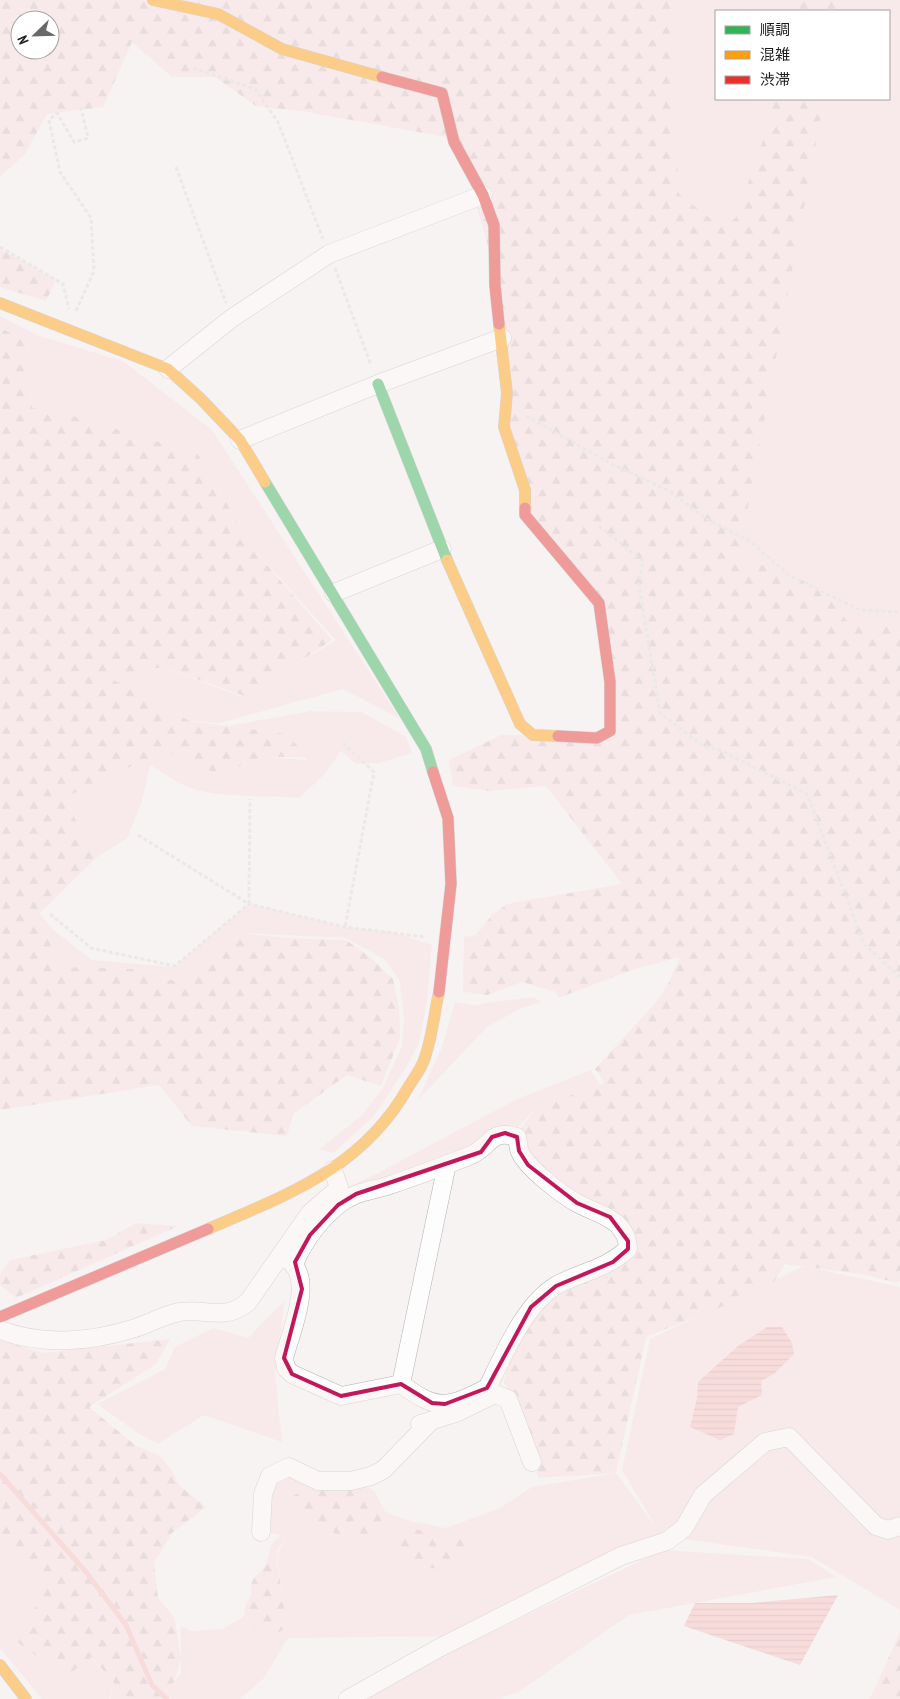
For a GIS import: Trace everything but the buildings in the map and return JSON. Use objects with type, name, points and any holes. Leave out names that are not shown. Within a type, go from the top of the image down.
[{"type":"street","points":[[153,0],[218,14],[282,49],[442,92],[454,142],[483,194],[494,225],[495,286],[507,393],[504,427],[525,490],[525,515],[599,603],[610,682],[610,731],[597,738],[533,735],[520,724],[442,549],[378,384]]},
{"type":"street","points":[[168,369],[232,318],[329,254],[483,194]]},
{"type":"street","points":[[0,303],[70,325],[168,369],[201,399],[240,440],[334,593],[426,750],[448,818],[451,884],[441,981],[424,1060],[397,1108],[362,1145],[333,1170],[289,1194],[0,1317]]},
{"type":"street","points":[[240,440],[378,384],[502,338]]},
{"type":"street","points":[[334,593],[442,549]]},
{"type":"street","points":[[0,1330],[40,1340],[64,1342],[131,1330],[175,1313],[190,1311],[227,1314],[238,1310],[248,1302],[338,1205],[356,1194],[389,1185],[480,1152],[492,1137],[505,1133],[517,1137],[519,1151],[528,1165],[577,1203],[610,1217],[624,1232],[628,1240],[628,1249],[613,1262],[556,1286],[531,1307],[485,1393],[467,1409],[414,1426],[394,1443]]},
{"type":"street","points":[[401,1384],[447,1164]]},
{"type":"street","points":[[287,1259],[310,1213],[340,1188],[333,1170]]},
{"type":"street","points":[[287,1259],[301,1274],[302,1288],[284,1358],[286,1368],[292,1374],[341,1396],[401,1384],[432,1403],[445,1404],[458,1402],[485,1393],[495,1394],[508,1399],[532,1462]]},
{"type":"street","points":[[261,1532],[263,1494],[270,1476],[289,1467],[318,1481],[351,1481],[371,1476],[383,1470],[431,1421]]},
{"type":"street","points":[[348,1699],[439,1648],[621,1556],[667,1541],[684,1528],[704,1495],[765,1442],[788,1437],[876,1526],[888,1530],[900,1526]]},
{"type":"street","points":[[0,1665],[26,1699]]},
{"type":"path","points":[[193,68],[255,89],[278,122],[378,384]]},
{"type":"path","points":[[70,325],[94,271],[91,218],[60,172],[49,120],[57,113],[74,142],[88,138],[81,108]]},
{"type":"path","points":[[176,167],[232,318]]},
{"type":"path","points":[[0,247],[63,284],[70,325]]},
{"type":"path","points":[[518,412],[608,462],[672,492],[705,518],[751,542],[790,576],[860,610],[900,612]]},
{"type":"path","points":[[599,526],[643,560],[639,585],[660,712],[702,745],[720,750],[807,794],[810,807],[864,944],[900,978]]},
{"type":"path","points":[[344,743],[374,772],[345,927]]},
{"type":"path","points":[[50,914],[91,948],[175,966],[249,904],[250,799]]},
{"type":"path","points":[[138,834],[249,904],[345,927],[445,939]]},
{"type":"highlighted area","points":[[505,1133],[517,1137],[519,1151],[528,1165],[577,1203],[610,1217],[628,1241],[628,1249],[613,1262],[556,1286],[531,1307],[487,1388],[445,1404],[432,1403],[401,1384],[341,1396],[292,1374],[284,1358],[302,1289],[295,1262],[310,1235],[338,1205],[356,1194],[481,1152],[492,1137]]},
{"type":"green space","points":[[0,0],[673,0],[670,24],[679,194],[724,229],[736,217],[767,129],[770,100],[824,100],[739,556],[820,587],[848,622],[900,622],[900,1281],[898,1283],[861,1274],[785,1264],[774,1282],[758,1292],[646,1337],[616,1473],[538,1478],[523,1413],[504,1382],[510,1354],[552,1294],[605,1272],[624,1232],[519,1151],[521,1129],[536,1108],[605,1083],[595,1069],[657,1001],[669,982],[680,957],[635,969],[558,998],[556,992],[522,982],[487,995],[463,992],[464,937],[476,935],[492,915],[507,904],[622,884],[546,786],[488,791],[453,786],[449,760],[501,735],[611,736],[599,603],[530,515],[508,428],[500,287],[457,139],[307,112],[256,106],[215,77],[172,77],[132,42],[103,107],[47,114],[25,154],[0,177]]},
{"type":"green space","points":[[485,0],[900,0],[900,674],[699,560]]},
{"type":"green space","points":[[782,0],[839,0],[838,10],[780,10]]},
{"type":"green space","points":[[0,249],[56,280],[46,301],[0,287]]},
{"type":"green space","points":[[0,316],[37,335],[123,361],[212,430],[400,719],[343,689],[220,723],[191,721],[107,677],[163,667],[242,697],[336,640],[254,550],[198,454],[32,408],[27,341],[0,328]]},
{"type":"green space","points":[[0,328],[27,341],[32,408],[60,412],[198,454],[254,550],[332,640],[247,697],[163,667],[108,677],[190,721],[287,734],[307,757],[266,757],[217,774],[161,748],[151,757],[64,798],[96,858],[37,916],[61,967],[135,969],[175,981],[243,933],[288,938],[346,940],[370,957],[393,979],[399,1008],[400,1038],[381,1086],[347,1075],[293,1114],[287,1136],[192,1126],[159,1085],[0,1110]]},
{"type":"green space","points":[[311,711],[362,712],[406,737],[412,753],[379,763],[356,764],[341,751],[325,774],[299,798],[230,795],[203,791],[185,786],[150,765],[142,801],[127,838],[96,858],[64,798],[151,757],[161,748],[219,773],[266,757],[307,760],[287,734],[228,726]]},
{"type":"green space","points":[[249,904],[345,927],[392,932],[432,945],[427,1001],[419,1043],[407,1066],[374,1116],[333,1153],[319,1149],[361,1116],[383,1088],[402,1046],[404,1018],[400,982],[386,960],[345,938],[243,933],[175,981],[135,969],[61,967],[37,916],[39,913],[52,929],[92,960],[174,967]]},
{"type":"green space","points":[[534,997],[541,1002],[520,1009],[488,1026],[418,1100],[442,1047],[455,1002],[472,1005]]},
{"type":"green space","points":[[591,1070],[600,1085],[536,1108],[514,1132],[485,1140],[309,1215],[330,1196],[376,1174],[517,1099]]},
{"type":"green space","points":[[136,1223],[178,1226],[16,1298],[0,1285],[0,1274],[10,1260],[106,1240]]},
{"type":"green space","points":[[804,1266],[900,1287],[900,1610],[812,1557],[662,1536],[463,1636],[288,1638],[264,1678],[240,1699],[159,1699],[181,1673],[181,1626],[191,1631],[222,1629],[242,1618],[271,1580],[282,1593],[277,1555],[286,1536],[267,1532],[263,1494],[286,1468],[357,1479],[375,1492],[386,1513],[407,1520],[446,1528],[500,1508],[532,1487],[616,1473],[657,1529],[622,1470],[650,1339]]},
{"type":"green space","points":[[285,1300],[275,1373],[282,1442],[204,1415],[158,1444],[138,1433],[97,1404],[165,1369],[175,1347],[213,1328],[248,1338]]},
{"type":"green space","points":[[170,1339],[156,1364],[89,1407],[135,1445],[160,1456],[173,1472],[180,1486],[206,1507],[172,1533],[154,1563],[158,1598],[174,1617],[181,1658],[175,1680],[159,1699],[110,1699],[114,1683],[92,1657],[65,1677],[16,1641],[47,1588],[0,1539],[0,1340],[44,1353]]},
{"type":"green space","points":[[343,1481],[370,1492],[381,1516],[381,1535],[372,1539],[356,1535],[344,1537],[300,1519],[294,1495],[312,1488],[337,1489]]},
{"type":"green space","points":[[411,1528],[427,1532],[437,1544],[444,1543],[450,1536],[461,1530],[466,1540],[466,1544],[462,1549],[464,1559],[439,1570],[406,1560],[395,1548],[397,1540],[409,1533]]},
{"type":"green space","points":[[282,1535],[286,1536],[276,1553],[287,1628],[272,1636],[263,1633],[249,1623],[246,1619],[245,1608],[251,1594],[252,1582],[266,1564],[272,1544]]},
{"type":"green space","points":[[0,1539],[47,1588],[91,1657],[114,1683],[109,1699],[42,1699],[0,1648]]},
{"type":"green space","points":[[663,1550],[808,1559],[836,1577],[629,1615],[520,1691],[499,1699],[366,1699],[429,1662]]},
{"type":"green space","points":[[900,1632],[900,1699],[897,1699],[876,1686]]},
{"type":"green space","points":[[876,1686],[897,1699],[869,1699]]},
{"type":"shaded area","points":[[767,1327],[782,1327],[792,1343],[794,1354],[774,1374],[761,1381],[762,1395],[738,1407],[734,1434],[720,1440],[690,1427],[697,1398],[698,1382],[738,1346]]},
{"type":"shaded area","points":[[838,1595],[800,1665],[684,1626],[695,1603],[752,1603]]},
{"type":"waterway","points":[[0,1474],[86,1572],[126,1625],[152,1685],[167,1699]]},
{"type":"traffic: fast","points":[[378,384],[447,560]]},
{"type":"traffic: fast","points":[[265,482],[426,749],[433,772]]},
{"type":"traffic: slow","points":[[153,0],[218,14],[282,49],[382,77]]},
{"type":"traffic: slow","points":[[0,303],[168,369],[201,399],[240,440],[265,482]]},
{"type":"traffic: slow","points":[[499,324],[507,393],[504,427],[525,490],[525,508]]},
{"type":"traffic: slow","points":[[447,560],[520,724],[533,735],[558,736]]},
{"type":"traffic: slow","points":[[208,1229],[295,1190],[322,1175],[347,1158],[370,1138],[390,1114],[423,1063],[429,1044],[439,992]]},
{"type":"traffic: slow","points":[[0,1665],[26,1699]]},
{"type":"traffic: jam","points":[[382,77],[442,93],[454,142],[483,195],[494,225],[495,286],[499,324]]},
{"type":"traffic: jam","points":[[525,508],[525,515],[599,603],[610,682],[610,731],[597,738],[558,736]]},
{"type":"traffic: jam","points":[[433,772],[448,818],[451,884],[439,992]]},
{"type":"traffic: jam","points":[[0,1317],[208,1229]]}]
